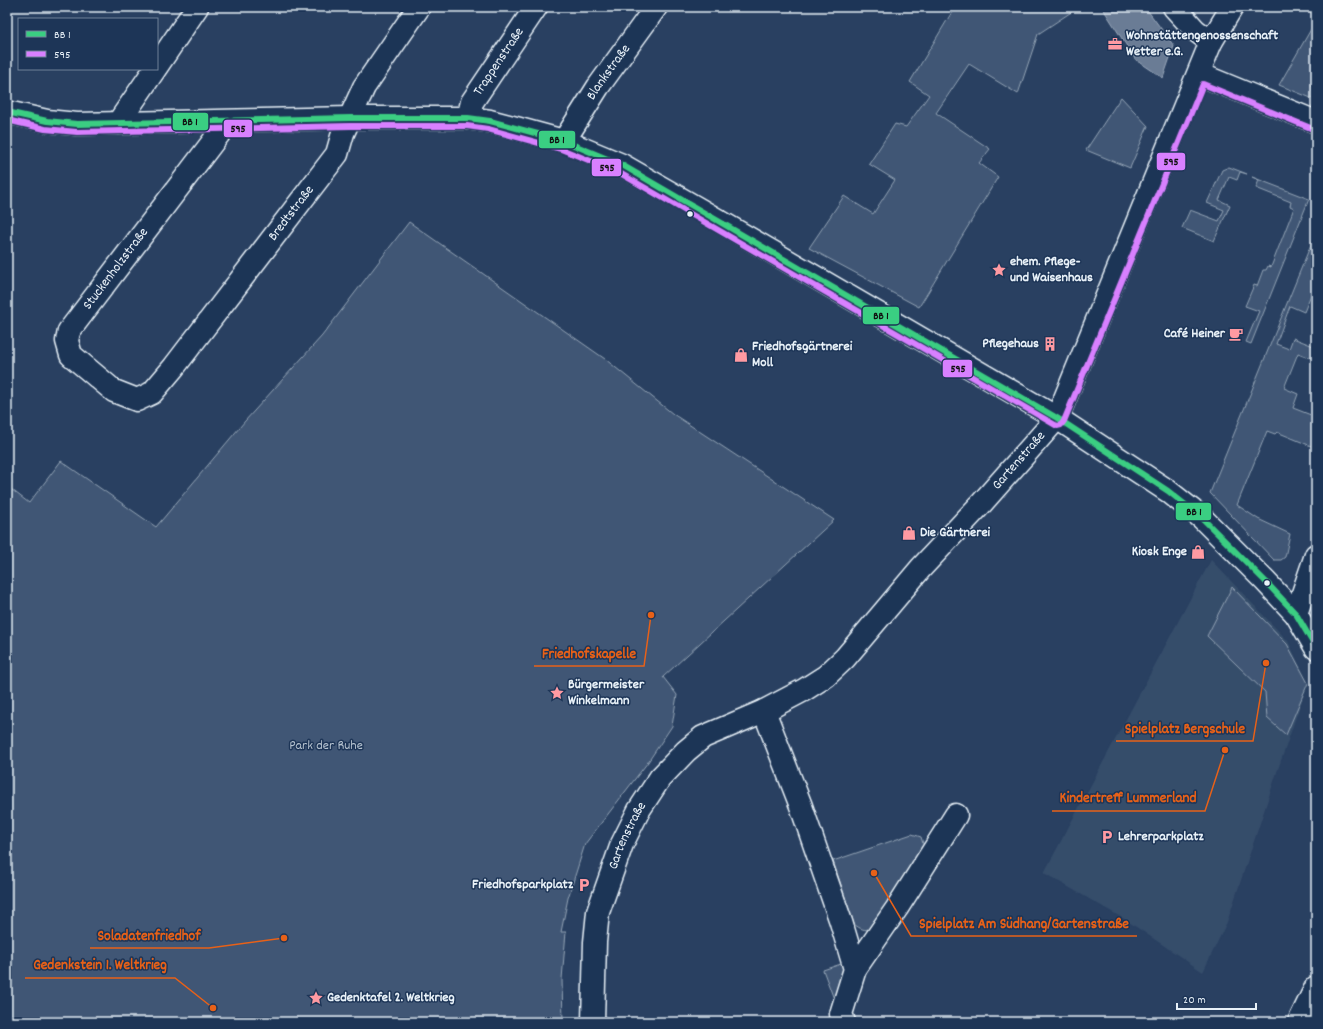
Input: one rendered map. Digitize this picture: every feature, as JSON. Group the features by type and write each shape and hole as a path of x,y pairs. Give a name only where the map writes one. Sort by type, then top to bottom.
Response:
{"street":[{"path":"158,65 198,7"},
{"name":"Bredtstraße","path":"137,400 152,393 174,367 337,154 350,118 364,87 419,7"},
{"name":"Trappenstraße","path":"468,118 472,102 536,7"},
{"name":"Blankstraße","path":"564,141 598,88 656,7"},
{"path":"1174,7 1195,30 1211,42"},
{"name":"Gartenstraße","path":"593,1022 595,942 598,912 622,844 639,810 660,778 686,751 703,737 764,711 804,690 826,676 846,658 922,568 1057,418 1211,42 1232,7"},
{"path":"118,123 154,70"},
{"path":"1199,74 1316,122"},
{"path":"7,112 47,121 78,124 228,122 350,118 468,118 490,121 564,141 622,166 665,189 1057,418 1168,491 1202,518 1296,614 1316,648"},
{"name":"Stuckenholzstraße","path":"137,400 114,391 71,355 67,341 69,331 228,122"},
{"path":"1296,614 1316,555"},
{"path":"764,711 801,806 841,922 855,969"},
{"path":"844,1022 842,1014 855,969 897,908 956,815"},
{"path":"1299,1022 1316,987"}],"shaded area":[{"path":"1102,7 1145,7 1174,46 1163,78 1135,59"},
{"path":"1211,560 1288,641 1308,683 1227,922 1203,972 1126,920 1044,873"}],"green space":[{"path":"955,7 1079,7 1038,34 1018,94 969,64 936,113 990,149 979,163 998,177 919,307 809,248 844,196 873,214 895,180 869,164 895,124 906,127 929,95 910,82"},
{"path":"1314,24 1316,25 1316,77 1311,86 1313,88 1312,91 1316,93 1316,100 1279,85"},
{"path":"1121,97 1148,126 1130,168 1086,150"},
{"path":"1229,167 1247,174 1240,172 1237,180 1229,177 1219,200 1230,205 1214,241 1182,228 1190,210 1219,221 1224,210 1207,203 1222,170"},
{"path":"1252,177 1309,199 1251,344 1246,342 1259,311 1245,306 1254,285 1257,286 1263,270 1266,270 1268,266 1271,267 1294,208 1290,206 1291,202 1256,188 1259,180"},
{"name":"Park der Ruhe","path":"409,222 605,359 673,414 834,520 663,677 677,695 672,726 648,762 585,844 568,898 561,932 566,932 562,979 563,1022 7,1022 7,486 29,503 61,461 156,527 245,421 322,336"},
{"path":"1316,232 1316,282 1304,312 1290,306 1276,344 1289,349 1293,338 1316,347 1316,360 1298,353 1284,388 1298,394 1293,408 1316,417 1316,448 1277,432 1275,434 1267,431 1237,505 1258,519 1290,534 1285,557 1281,560 1274,560 1210,493"},
{"path":"1232,587 1287,644 1308,683 1286,735 1267,718 1265,692 1207,636"},
{"path":"912,834 921,837 924,847 872,929 865,930 858,927 854,924 833,861"},
{"path":"844,963 844,969 834,999 823,970"}],"transit line":[{"name":"595","path":"7,120 45,129 77,132 350,126 467,126 488,129 561,149 618,172 1057,426 1061,425 1064,421 1203,84 1313,129"},
{"path":"7,112 47,121 77,124 350,118 468,118 490,121 564,141 622,165 1057,418 1168,491 1202,518 1265,581 1296,614 1316,648"}],"place":[{"name":"Wohnstättengenossenschaft Wetter e.G.","path":"1115,44"},
{"name":"ehem. Pflege- und Waisenhaus","path":"999,270"},
{"name":"Café Heiner","path":"1236,334"},
{"name":"Pflegehaus","path":"1050,344"},
{"name":"Friedhofsgärtnerei Moll","path":"741,355"},
{"name":"Die Gärtnerei","path":"909,533"},
{"name":"Kiosk Enge","path":"1198,552"},
{"name":"Friedhofskapelle","path":"651,615"},
{"name":"Spielplatz Bergschule","path":"1266,663"},
{"name":"Bürgermeister Winkelmann","path":"557,693"},
{"name":"Kindertreff Lummerland","path":"1225,750"},
{"name":"Lehrerparkplatz","path":"1107,837"},
{"name":"Spielplatz Am Südhang/Gartenstraße","path":"874,873"},
{"name":"Friedhofsparkplatz","path":"584,885"},
{"name":"Soladatenfriedhof","path":"284,938"},
{"name":"Gedenktafel 2. Weltkrieg","path":"316,998"},
{"name":"Gedenkstein 1. Weltkrieg","path":"213,1008"}]}
